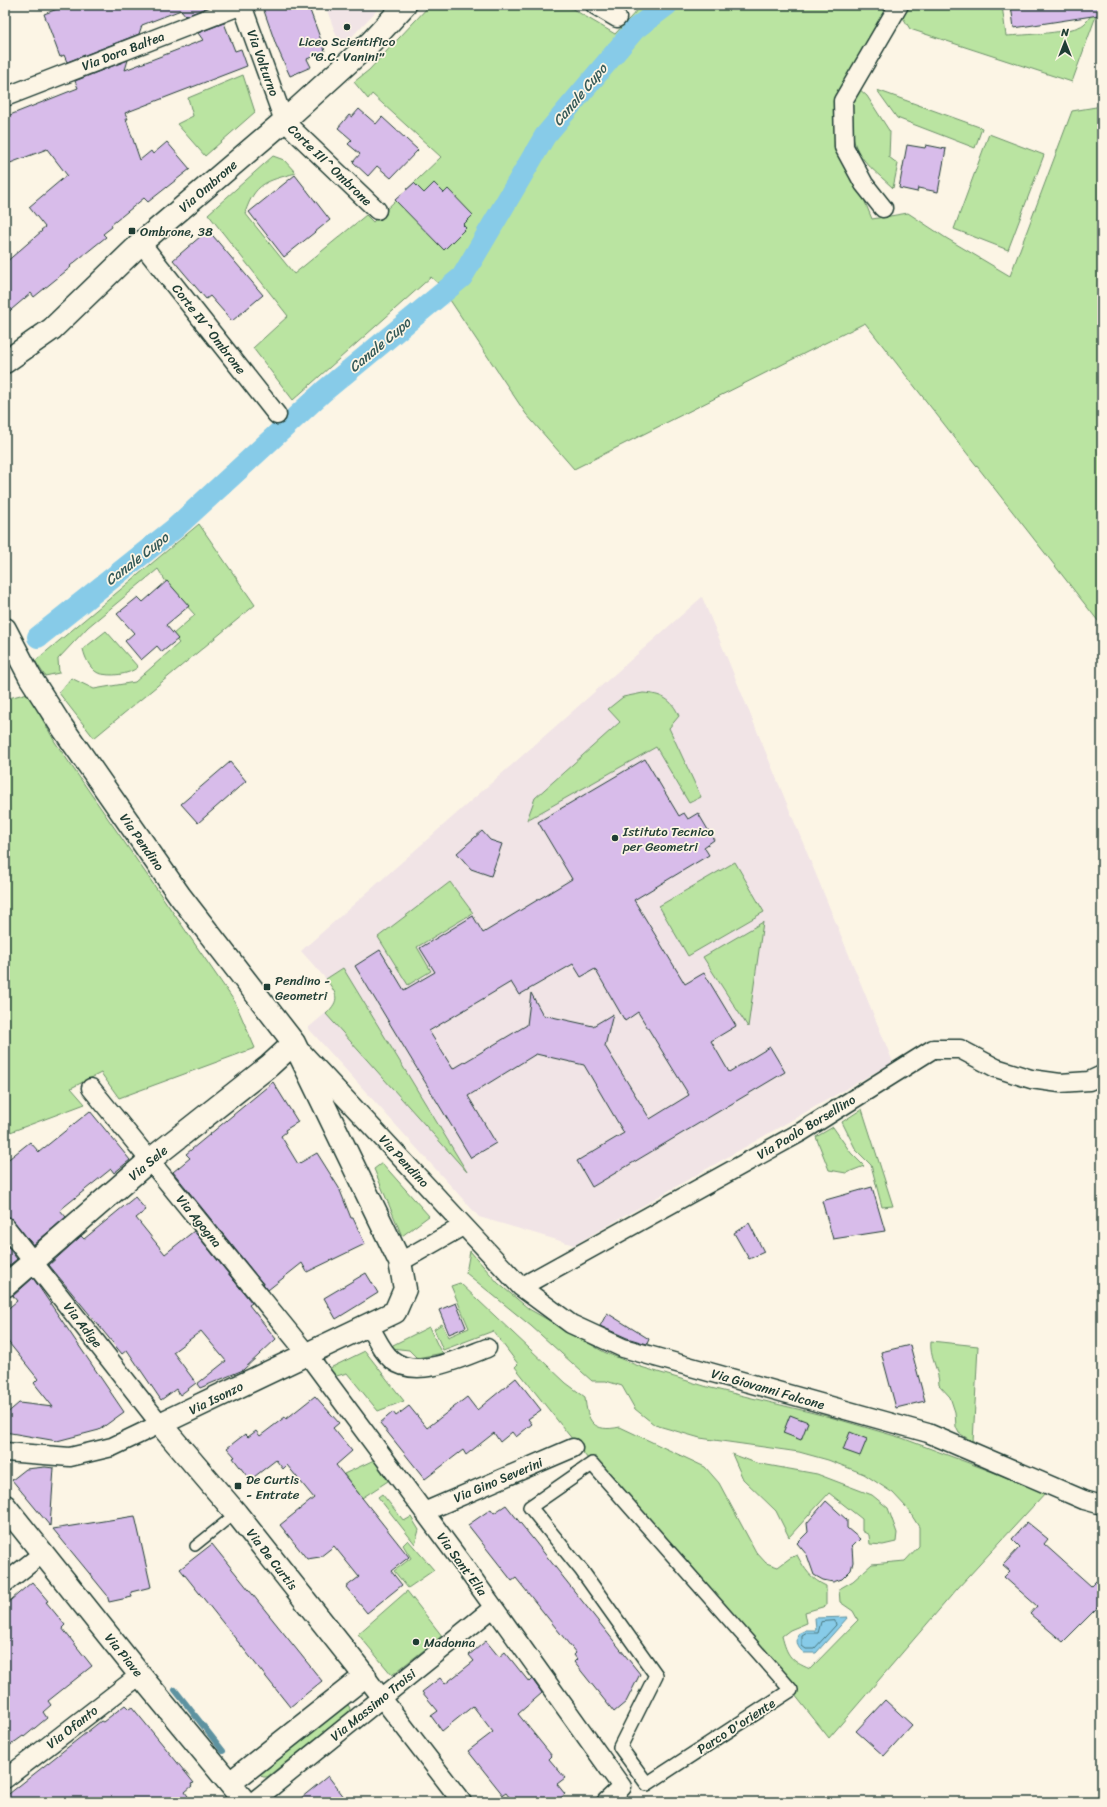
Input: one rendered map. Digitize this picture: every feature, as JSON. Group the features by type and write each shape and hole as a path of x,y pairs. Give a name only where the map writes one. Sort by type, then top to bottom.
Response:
{"street":[{"name":"Via Dora Baltea","path":"5,98 242,5"},
{"name":"Via Volturno","path":"242,5 284,121"},
{"name":"Via Ombrone","path":"5,362 52,329 141,243 284,121 371,42 405,5"},
{"path":"595,5 617,18"},
{"path":"883,208 864,184 844,147 843,101 899,5"},
{"name":"Corte III^ Ombrone","path":"284,121 377,210"},
{"name":"Corte IV^ Ombrone","path":"141,243 277,415"},
{"name":"Via Pendino","path":"5,629 30,677 60,724 176,890 294,1043 464,1226"},
{"name":"Via Pendino","path":"294,1043 400,1262 405,1290"},
{"name":"Via Sele","path":"5,1286 150,1160 269,1066 294,1043"},
{"name":"Via Paolo Borsellino","path":"521,1287 801,1132 933,1049 960,1050 996,1068 1031,1079 1060,1083 1089,1081 1102,1075"},
{"name":"Via Agogna","path":"91,1088 307,1354"},
{"name":"Via Adige","path":"5,1226 160,1424"},
{"path":"400,1262 464,1226"},
{"name":"Via Giovanni Falcone","path":"464,1226 521,1287 571,1324 623,1348 928,1433 1084,1500 1102,1505"},
{"name":"Via Isonzo","path":"5,1452 70,1457 112,1446 395,1312 405,1290"},
{"path":"368,1324 382,1349 393,1361 407,1367 425,1368 456,1360 487,1348"},
{"name":"Via Sant'Elia","path":"307,1354 424,1512 622,1786 606,1802"},
{"name":"Via De Curtis","path":"160,1424 236,1513 365,1676 462,1802"},
{"name":"Via Gino Severini","path":"424,1512 573,1448"},
{"name":"Parco D'oriente","path":"592,1464 791,1690 647,1784 620,1747 656,1675 582,1571 530,1507 592,1464"},
{"name":"Via Piave","path":"5,1506 42,1554 239,1797"},
{"path":"5,1583 42,1554"},
{"name":"Via Massimo Troisi","path":"239,1797 381,1697 493,1608"},
{"name":"Via Ofanto","path":"5,1780 140,1675"},
{"path":"239,1797 365,1676"}],"lane":[{"path":"195,1546 236,1513"}],"shaded area":[{"name":"Liceo Scientifico \"G.C. Vanini\"","path":"325,5 382,5 341,48"},
{"name":"Istituto Tecnico per Geometri","path":"702,597 893,1062 574,1245 479,1217 308,1028 334,1006 337,998 335,991 326,979 301,951"}],"green space":[{"name":"Canale Cupo","path":"430,5 566,5 615,34 642,5 890,5 835,105 835,142 858,185 872,219 908,213 946,238 1010,276 1072,111 1102,106 1102,626 865,323 574,469 526,414 440,285 431,277 293,400 253,348 288,316 208,214 273,156 284,160 296,173 277,178 263,185 253,195 245,213 294,274 366,215 373,222 441,157 372,94 368,99 354,82 369,70"},
{"path":"908,5 1002,5 1006,36 1070,30 1084,24 1091,15 1095,5 1100,5 1072,82 910,29 902,16"},
{"path":"243,75 255,112 205,156 177,124 193,116 188,98"},
{"path":"857,87 867,96 890,132 889,157 898,164 893,188 871,168 860,154 856,146 851,126 851,110"},
{"path":"877,90 982,128 975,148 897,118"},
{"path":"989,134 1044,155 1008,250 954,229"},
{"path":"199,524 255,605 94,738 59,693 71,678 94,689 135,682 179,643 172,635 195,615 168,585 158,569 88,627 58,659 59,673 45,676 35,661"},
{"path":"106,631 138,667 130,672 114,675 98,673 90,666 83,649"},
{"path":"28,693 55,742 235,1002 255,1048 119,1098 101,1073 71,1088 85,1104 5,1134 5,699"},
{"path":"643,693 665,698 676,710 679,716 669,728 701,797 689,803 656,747 527,820 535,798 620,722 608,709 623,697"},
{"path":"735,862 764,912 688,956 659,906"},
{"path":"450,882 473,913 417,947 431,971 408,985 378,937"},
{"path":"763,922 748,1027 703,957"},
{"path":"343,968 467,1172 326,1014 334,1004 336,997 333,989 326,979"},
{"path":"862,1109 893,1206 882,1207 871,1165 856,1150 842,1122"},
{"path":"833,1127 851,1153 864,1166 846,1173 829,1170 816,1137"},
{"path":"382,1163 429,1216 402,1236 374,1169"},
{"path":"470,1251 498,1283 529,1309 604,1352 641,1367 711,1388 830,1417 902,1438 1046,1492 957,1589 829,1738 791,1690 592,1464 515,1367 518,1364 493,1331 443,1350 434,1329 442,1324 448,1337 469,1328 451,1286 460,1283 566,1383 585,1397 588,1413 593,1423 603,1428 620,1427 705,1467 719,1483 756,1552 766,1563 778,1567 790,1558 797,1555 809,1574 826,1586 826,1606 805,1612 807,1623 790,1630 782,1636 791,1657 798,1663 810,1669 858,1620 853,1611 840,1602 839,1589 853,1581 872,1564 905,1561 919,1546 919,1527 907,1508 893,1493 864,1474 828,1460 799,1452 700,1438 655,1425 635,1409 622,1386 606,1381 592,1381 531,1326 466,1273"},
{"path":"429,1327 440,1350 443,1353 417,1358 409,1350 391,1348 393,1345"},
{"path":"931,1341 978,1346 973,1442 959,1433 956,1427 955,1412 950,1397 939,1385 939,1379 931,1352"},
{"path":"365,1351 404,1401 378,1411 347,1373 333,1377 328,1369"},
{"path":"732,1454 756,1463 817,1474 872,1495 888,1508 897,1533 896,1542 883,1545 870,1544 869,1535 862,1531 862,1519 829,1493 789,1537 776,1511 743,1479"},
{"path":"374,1460 388,1481 362,1498 344,1474"},
{"path":"382,1494 404,1521 411,1517 419,1530 415,1544 378,1497"},
{"path":"408,1540 434,1570 408,1588 394,1571 411,1558 403,1545"},
{"path":"407,1591 442,1636 392,1675 358,1634"},
{"path":"343,1705 348,1705 350,1708 349,1712 267,1777 263,1777 260,1774 261,1770"}],"water":[{"path":"848,1617 816,1653 804,1653 798,1647 798,1634 806,1630 816,1630 815,1618"}],"building":[{"path":"68,5 213,5 186,16 181,10 142,25 139,34 67,62 64,55 60,57 44,14"},
{"path":"262,5 308,5 325,51 307,59 311,67 290,76 276,45"},
{"path":"1011,5 1098,5 1099,15 1014,28"},
{"path":"224,23 235,51 241,49 247,66 125,113 140,160 151,151 153,154 167,142 190,169 148,202 144,198 111,225 112,227 103,234 106,237 70,266 71,267 34,297 31,293 5,315 5,263 45,227 29,207 67,175 47,149 5,165 5,117 78,88 75,81 128,60 125,70 203,40 198,33"},
{"path":"359,109 376,124 382,117 418,150 391,178 377,166 368,176 353,162 360,154 348,144 352,140 338,128 349,115 352,117"},
{"path":"907,145 925,148 926,145 946,149 938,192 918,188 917,192 899,188"},
{"path":"295,175 330,220 284,257 249,212"},
{"path":"414,183 424,193 434,183 444,193 448,189 473,215 463,225 466,228 444,250 395,200"},
{"path":"208,230 263,295 232,321 210,296 206,299 173,260"},
{"path":"167,581 189,606 166,625 178,639 162,652 157,646 141,660 125,641 134,633 117,614 138,597 143,602"},
{"path":"645,759 679,816 684,813 688,819 698,813 714,840 704,847 709,855 634,900 685,984 704,973 736,1026 711,1041 729,1072 770,1047 785,1072 592,1187 577,1161 624,1133 584,1065 536,1054 468,1096 496,1143 471,1158 355,966 380,950 404,990 435,972 420,948 473,916 483,933 572,879 538,822","holes":["573,964 581,977 595,969 625,1021 638,1012 689,1095 650,1119 605,1046 613,1014 593,1026 543,1015 531,993 527,1025 453,1069 429,1031 511,982 519,995"]},
{"path":"230,762 246,781 198,823 181,804"},
{"path":"482,831 490,840 502,844 491,876 471,869 457,853"},
{"path":"273,1082 298,1122 285,1130 286,1132 281,1136 298,1164 317,1153 339,1188 351,1218 353,1218 365,1244 307,1272 302,1263 268,1290 173,1172 190,1158 186,1154"},
{"path":"90,1111 130,1160 114,1173 111,1169 60,1210 66,1217 33,1245 13,1220 5,1216 5,1162 30,1142 39,1152"},
{"path":"872,1187 885,1231 833,1239 822,1201"},
{"path":"135,1197 146,1210 136,1218 165,1254 194,1231 252,1303 249,1305 276,1339 243,1370 200,1388 197,1384 226,1361 201,1331 173,1352 196,1383 180,1395 176,1389 161,1400 127,1350 122,1354 49,1265 81,1236 84,1239"},
{"path":"749,1223 764,1252 749,1259 734,1233"},
{"path":"5,1243 17,1259 5,1269"},
{"path":"366,1273 378,1293 336,1319 324,1298"},
{"path":"33,1278 124,1412 99,1430 57,1441 5,1432 5,1415 19,1403 53,1407 34,1383 38,1379 5,1338 5,1311 17,1301 13,1296"},
{"path":"456,1303 466,1327 449,1334 439,1310"},
{"path":"607,1313 649,1339 647,1344 627,1338 600,1326"},
{"path":"910,1345 925,1401 896,1408 881,1352"},
{"path":"516,1378 541,1410 528,1419 532,1424 516,1437 512,1432 500,1442 494,1433 466,1455 463,1450 425,1479 380,1423 393,1412 396,1416 409,1406 427,1428 467,1397 477,1410"},
{"path":"315,1396 339,1423 333,1428 352,1451 336,1465 409,1557 391,1571 402,1585 367,1613 346,1587 359,1577 334,1546 320,1557 307,1559 280,1525 314,1498 287,1465 283,1469 276,1460 250,1480 233,1458 235,1457 227,1448 245,1434 248,1437 256,1431 260,1436 285,1417 286,1419"},
{"path":"790,1415 808,1422 801,1440 783,1433"},
{"path":"850,1432 867,1439 860,1456 843,1450"},
{"path":"45,1467 54,1468 50,1526 12,1480 26,1469"},
{"path":"826,1501 847,1520 847,1528 860,1539 852,1547 853,1562 851,1570 842,1579 833,1582 823,1580 814,1575 807,1555 797,1543 808,1532 807,1523"},
{"path":"506,1505 640,1674 626,1702 614,1712 574,1662 577,1659 574,1655 576,1653 516,1578 512,1581 468,1525 491,1509 494,1513"},
{"path":"135,1516 151,1587 131,1592 132,1597 109,1602 107,1595 53,1529"},
{"path":"1027,1522 1048,1539 1044,1544 1091,1586 1102,1575 1102,1603 1063,1642 1030,1614 1037,1606 1004,1577 1010,1571 1003,1565 1020,1547 1012,1539"},
{"path":"212,1544 322,1681 290,1707 180,1569"},
{"path":"32,1582 65,1625 62,1628 92,1666 48,1701 51,1705 43,1712 47,1718 24,1737 23,1736 5,1749 5,1605"},
{"path":"486,1641 499,1657 505,1652 529,1682 532,1679 542,1693 518,1714 552,1756 549,1759 565,1778 557,1784 565,1794 556,1802 513,1802 506,1793 503,1795 468,1751 493,1732 473,1706 442,1731 431,1716 438,1711 422,1692 440,1678 445,1684 474,1661 469,1655"},
{"path":"885,1700 912,1725 884,1756 856,1731"},
{"path":"125,1705 129,1709 132,1707 194,1783 191,1784 192,1786 185,1792 192,1802 5,1802 5,1797 101,1721 103,1722"},
{"path":"328,1776 348,1802 296,1802"}],"waterway":[{"name":"Canale Cupo","path":"38,637 174,529 324,391 462,277 545,136 635,29 667,5"},
{"path":"175,1690 223,1751"}],"place":[{"name":"Liceo Scientifico \"G.C. Vanini\"","path":"347,27"},
{"name":"Ombrone, 38","path":"132,231"},
{"name":"Istituto Tecnico per Geometri","path":"615,838"},
{"name":"Pendino - Geometri","path":"267,987"},
{"name":"De Curtis - Entrate","path":"238,1486"},
{"name":"Madonna","path":"416,1642"}]}
